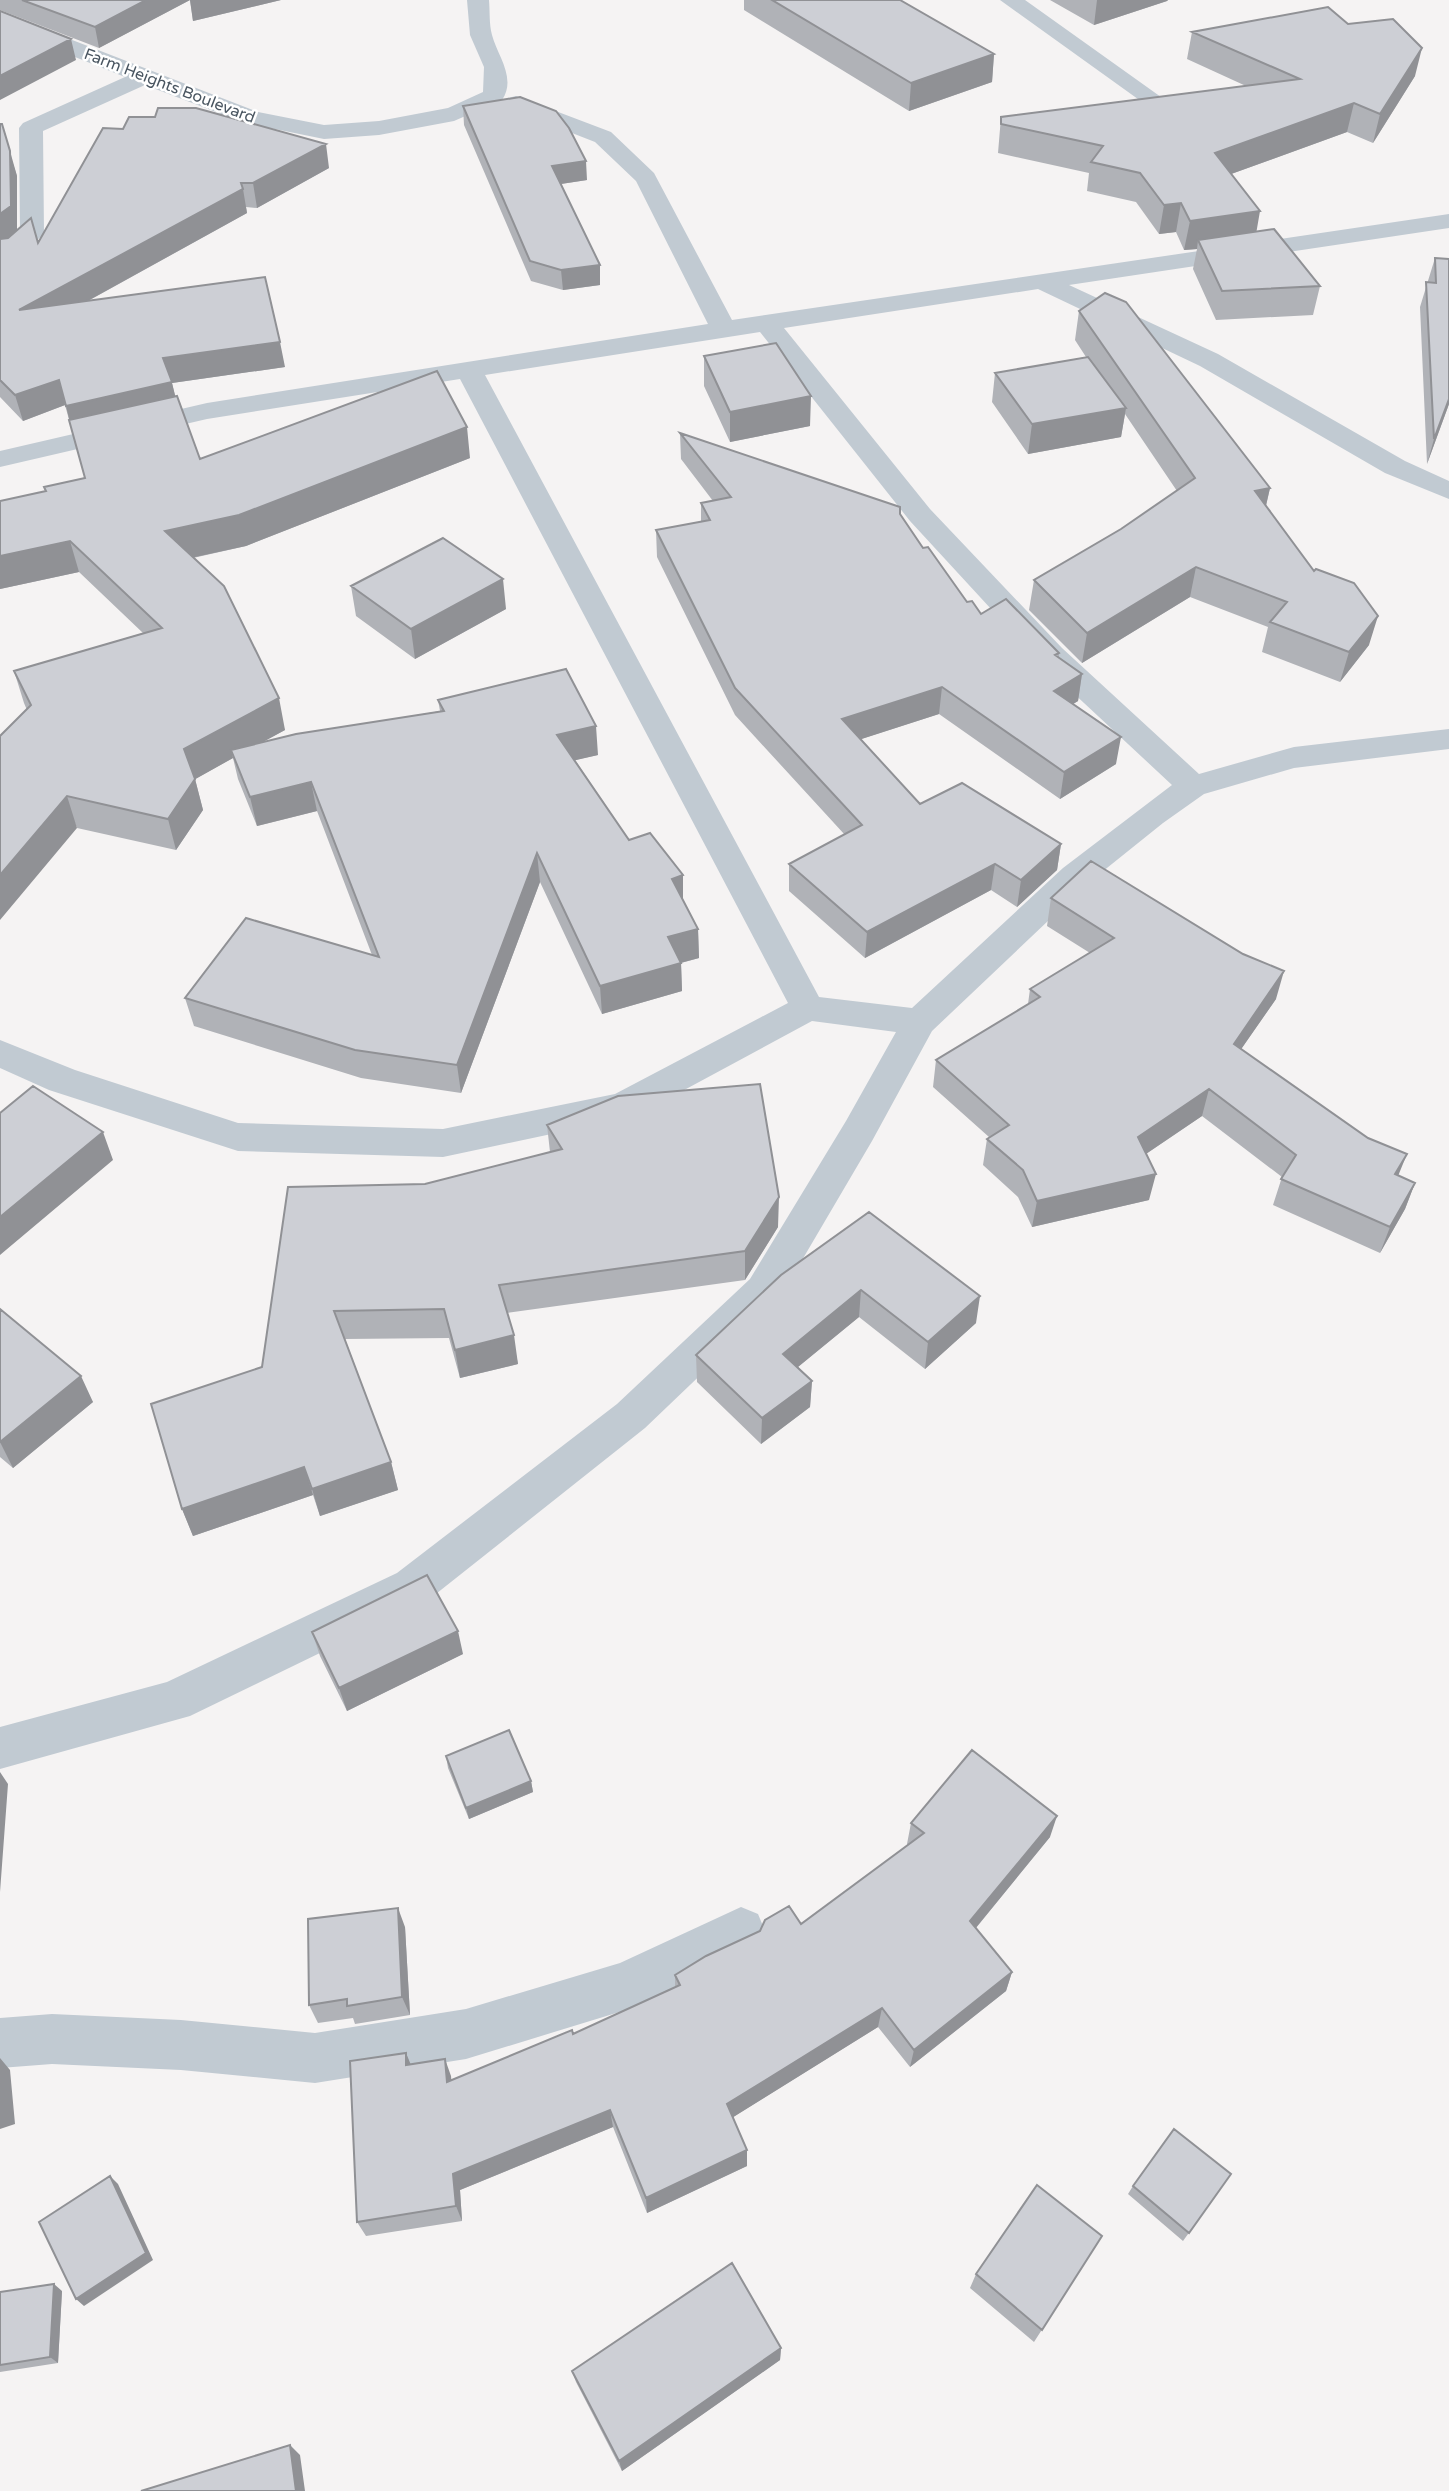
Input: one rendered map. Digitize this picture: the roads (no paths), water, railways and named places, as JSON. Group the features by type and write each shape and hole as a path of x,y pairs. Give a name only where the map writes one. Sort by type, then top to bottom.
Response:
{"street":[{"path":"478,0 481,35 495,67 494,95 603,137 646,178 724,330"},
{"path":"1011,0 1164,107"},
{"name":"Farm Heights Boulevard","path":"0,19 253,118 324,132 379,128 454,114 494,95"},
{"path":"0,256 32,234 31,128 145,77"},
{"path":"0,459 207,411 767,323 1449,221"},
{"path":"1042,282 1209,360 1395,467 1449,491"},
{"path":"767,323 920,515 1051,655 1193,786"},
{"path":"469,370 808,1008"},
{"path":"0,1748 174,1701 412,1587 631,1416 764,1290 859,1131 919,1022 1075,877 1151,815 1193,786 1294,758 1449,740"},
{"path":"0,1053 62,1080 238,1137 443,1143 623,1106 808,1008 919,1022"},
{"path":"0,2043 52,2039 168,2045 315,2058 466,2034 626,1986 741,1931"}]}
